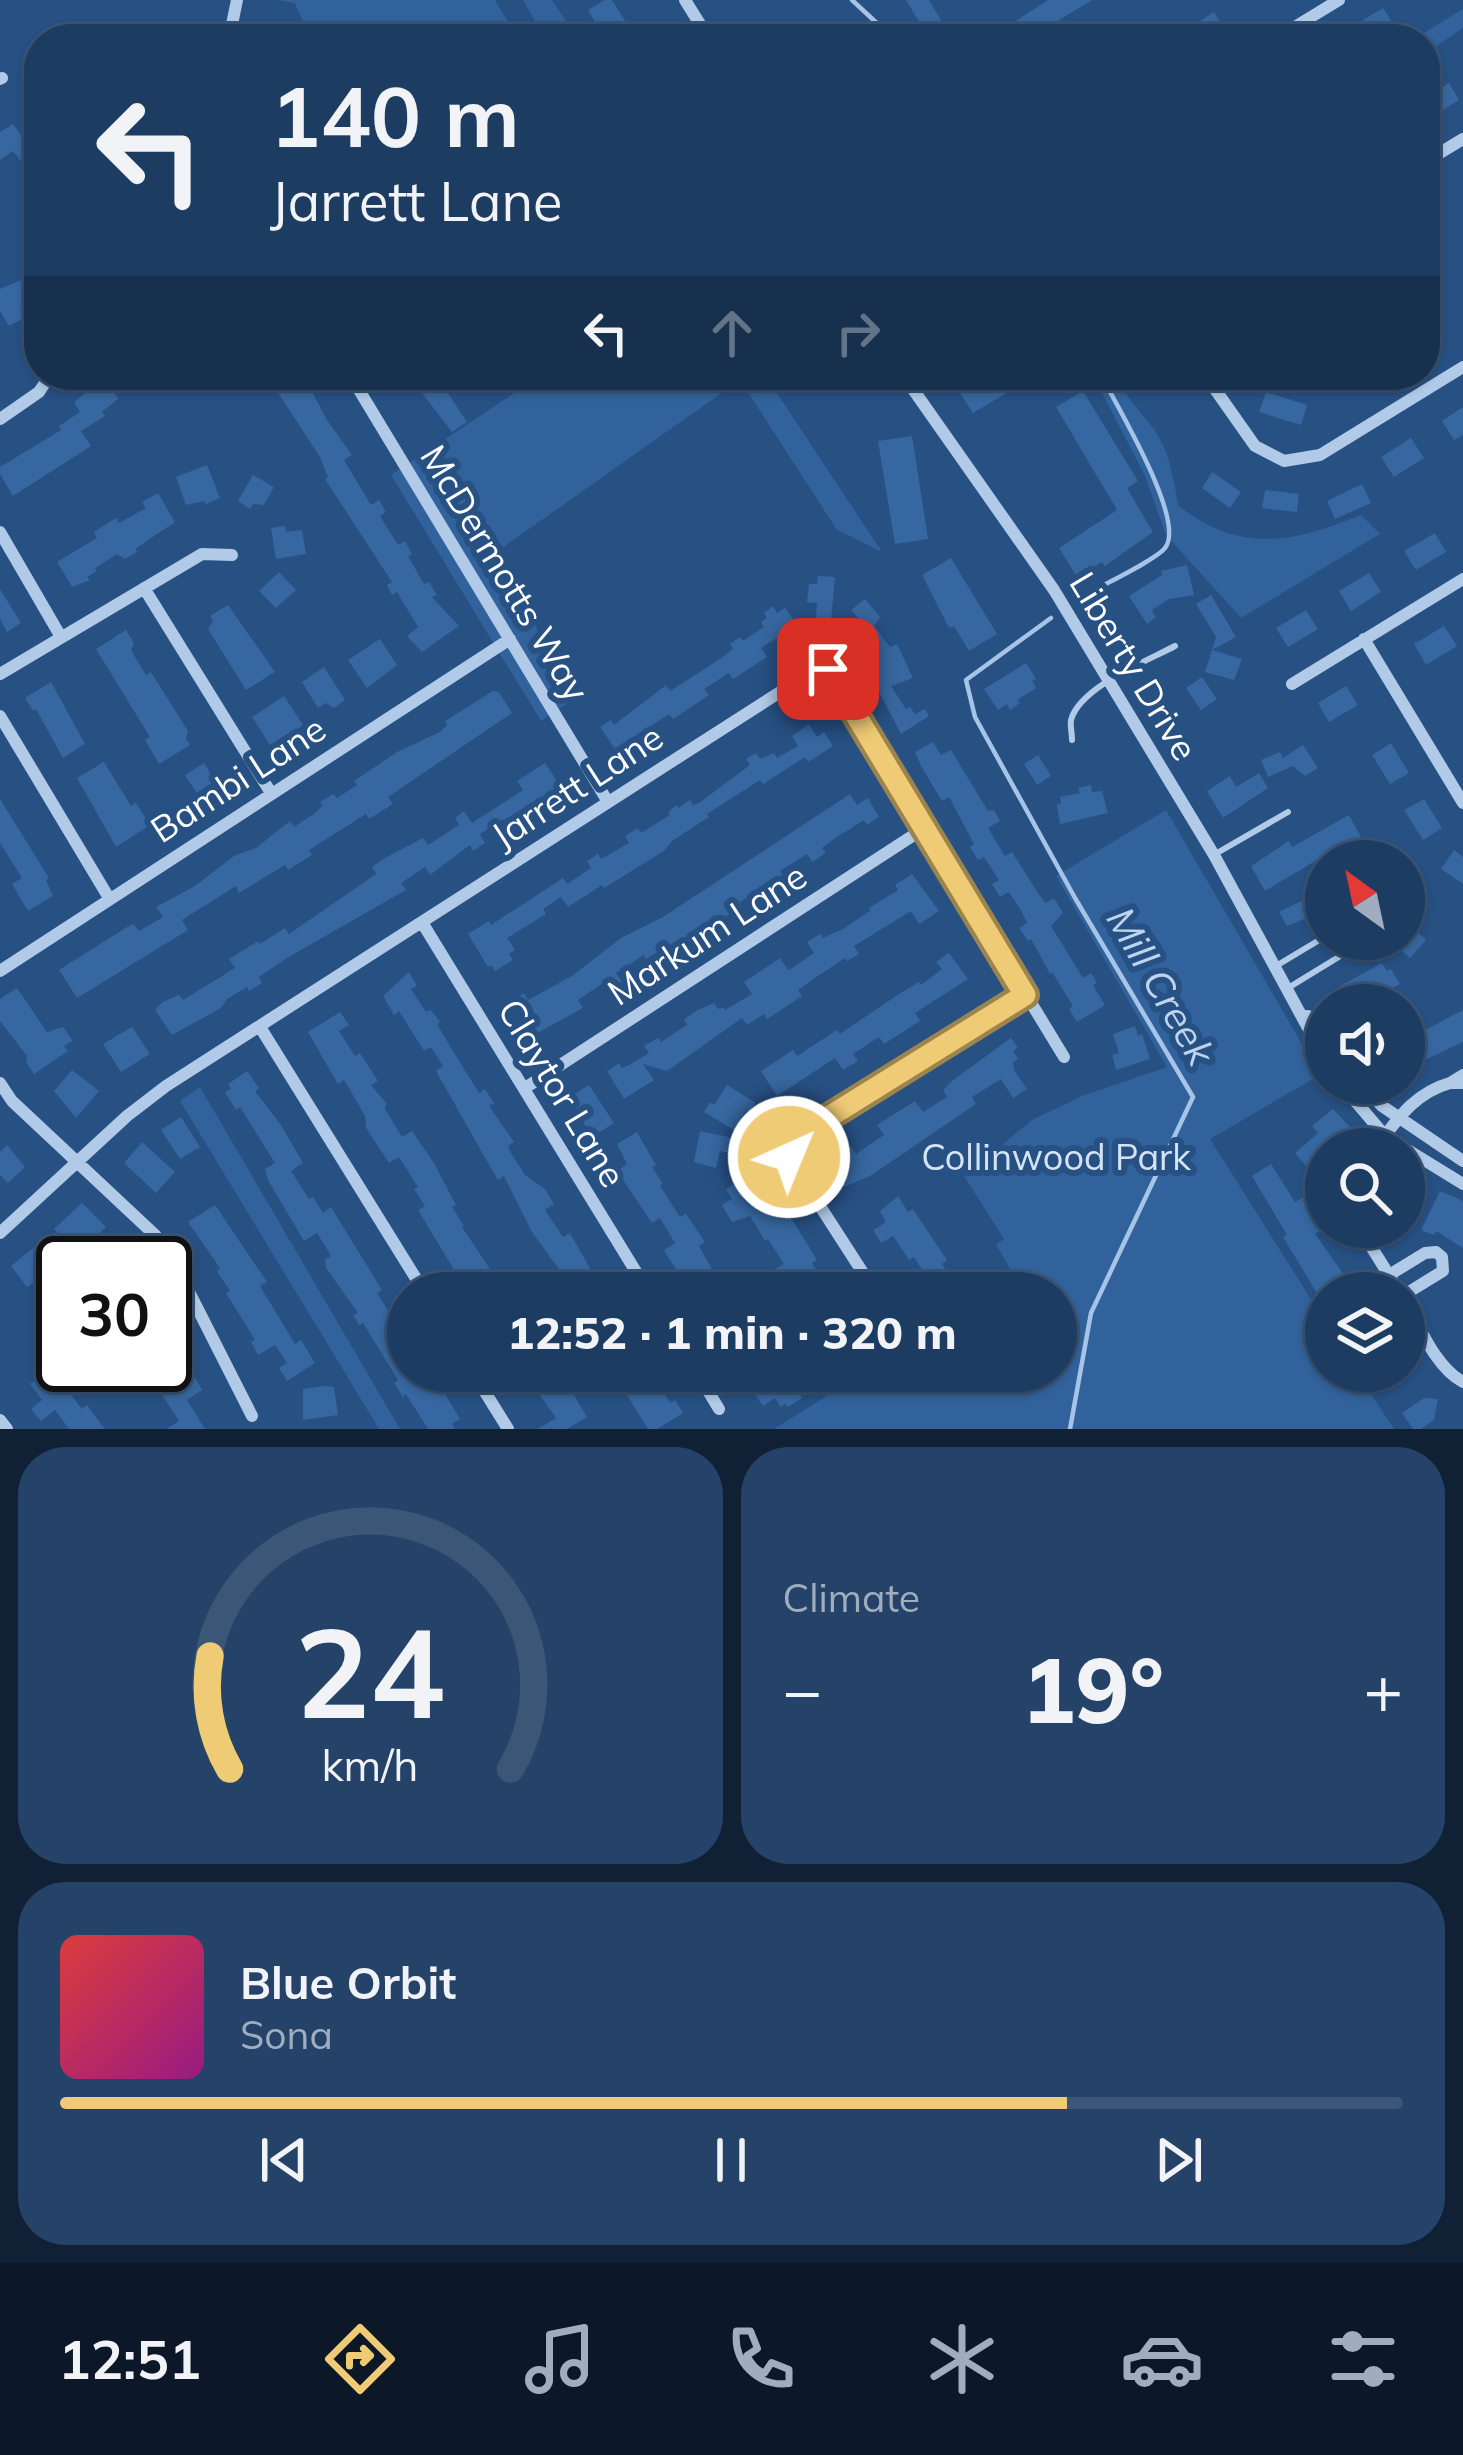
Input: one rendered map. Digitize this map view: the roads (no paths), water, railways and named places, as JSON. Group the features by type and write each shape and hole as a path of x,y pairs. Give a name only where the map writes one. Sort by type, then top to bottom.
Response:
{"street":[{"path":"1300,24 1339,0"},
{"path":"0,419 40,390"},
{"name":"McDermotts Way","path":"359,390 608,802"},
{"name":"Liberty Drive","path":"913,390 1054,590 1214,855 1305,1020"},
{"path":"1216,390 1255,446 1283,461 1320,455 1426,390"},
{"path":"0,532 61,637"},
{"path":"0,674 202,554 232,555"},
{"path":"1292,683 1463,579"},
{"path":"144,588 272,793"},
{"name":"Bambi Lane","path":"0,971 510,639"},
{"path":"1364,639 1463,803"},
{"name":"Jarrett Lane","path":"0,1233 166,1086 819,667 828,669 1064,1057"},
{"path":"0,716 109,898"},
{"name":"Markum Lane","path":"525,1088 922,830"},
{"name":"Claytor Lane","path":"424,924 636,1272"},
{"path":"863,1272 789,1157 788,1147 795,1138 1025,995"},
{"name":"Liberty Drive","path":"1292,995 1305,1011"},
{"path":"260,1027 412,1272"},
{"path":"1391,1128 1431,1089 1459,1080"},
{"path":"0,1083 12,1101 156,1236 252,1416"},
{"path":"1358,1104 1378,1128"},
{"path":"1383,1104 1463,1162"},
{"path":"1425,1161 1463,1184"},
{"path":"1394,1272 1425,1253 1436,1252 1442,1257 1443,1271 1425,1282"},
{"path":"1425,1334 1453,1376 1463,1382"},
{"path":"485,1392 508,1429"},
{"path":"709,1392 719,1409"},
{"path":"0,1420 7,1429"}],"lane":[{"path":"1072,740 1072,720 1084,699 1174,646"},
{"path":"1214,855 1288,812"},
{"path":"1276,966 1305,949"},
{"path":"1292,995 1340,960"}],"waterway":[{"name":"Mill Creek","path":"852,0 878,24"},
{"name":"Mill Creek","path":"1084,596 1160,553 1169,534 1158,489 1109,390"},
{"name":"Mill Creek","path":"1051,618 966,680 975,717 1193,1097 1091,1313 1070,1429"}],"park label":[{"name":"Collinwood Park","path":"1056,1157"}]}
